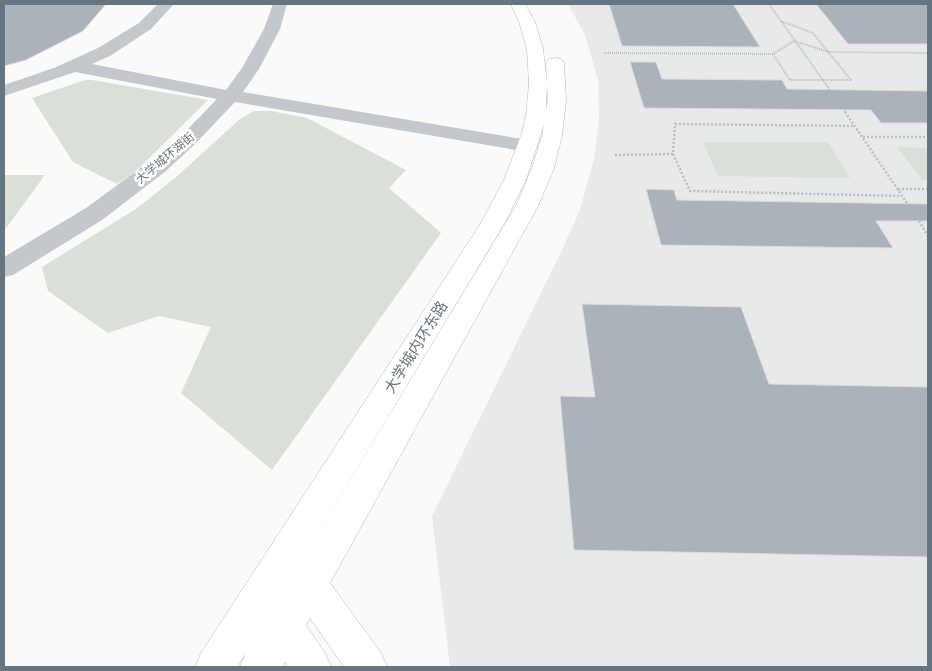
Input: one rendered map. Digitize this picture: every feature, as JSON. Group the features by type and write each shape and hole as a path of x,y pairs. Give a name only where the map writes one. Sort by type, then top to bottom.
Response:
{"main road":[{"name":"大学城内环东路","path":"215,667 490,226 515,180 528,146 537,106 538,69 532,35 518,4"},
{"name":"大学城内环东路","path":"260,667 513,232 527,206 543,168 556,117 557,85 553,49 534,4"},
{"path":"287,553 367,667"},
{"path":"262,593 311,667"}],"street":[{"path":"4,91 74,66 128,38 150,22 166,4"},
{"name":"大学城环湖街","path":"4,268 53,240 127,190 188,140 231,96 250,69 272,29 280,4"},
{"path":"74,66 231,96 528,146"}],"path":[{"path":"769,4 830,90"},
{"path":"773,54 790,80 852,80 813,33 781,21"},
{"path":"794,40 829,52 928,53"},
{"path":"604,53 773,54 794,40"},
{"path":"844,110 907,203"},
{"path":"855,126 675,124 673,154 690,191 902,196"},
{"path":"863,137 928,137"},
{"path":"616,155 673,154"},
{"path":"897,189 928,189"},
{"path":"918,221 928,236"}],"shaded area":[{"path":"568,4 928,4 928,667 450,667 432,516 562,250 580,210 594,159 599,118 598,80 585,35"},
{"path":"85,80 208,100 137,170 117,184 73,162 32,98"},
{"path":"254,111 271,111 307,118 406,170 389,188 441,233 272,470 181,393 211,327 159,316 108,333 48,291 42,267 136,209 175,178 240,119"},
{"path":"703,142 828,142 850,178 718,176"},
{"path":"897,147 928,148 928,180 922,180"},
{"path":"4,175 45,175 4,231"}],"building":[{"path":"4,4 106,4 83,31 26,60 4,66"},
{"path":"609,4 733,4 760,47 622,46"},
{"path":"816,4 928,4 928,44 848,44"},
{"path":"630,62 656,62 662,79 782,80 787,89 928,91 928,123 881,123 871,110 644,108"},
{"path":"646,189 674,190 677,200 928,204 928,221 876,221 893,248 661,245"},
{"path":"582,304 741,307 769,384 928,387 928,557 574,550 560,396 595,397"}]}
